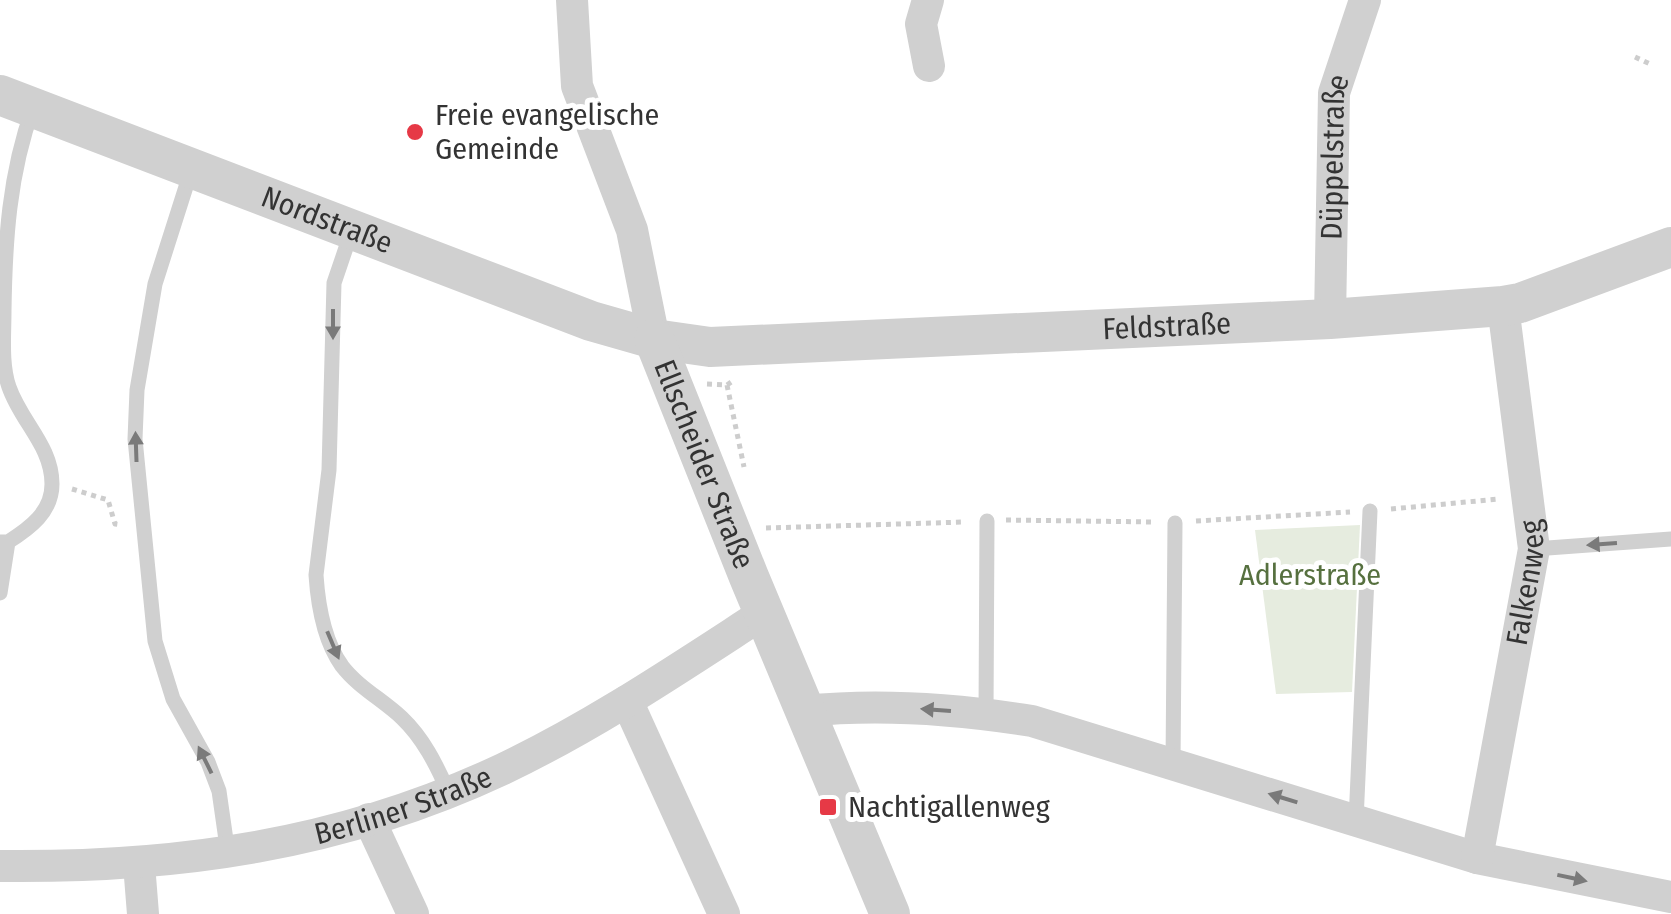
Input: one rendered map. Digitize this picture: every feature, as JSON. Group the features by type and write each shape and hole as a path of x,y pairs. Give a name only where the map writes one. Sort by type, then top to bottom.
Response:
{"street":[{"name":"Ellscheider Straße","path":"572,0 577,86 632,230 654,340 890,914"},
{"path":"928,0 920,24 929,66"},
{"name":"Düppelstraße","path":"1330,320 1334,93 1365,0"},
{"name":"Nordstraße","path":"19,111 192,168 591,321 654,340"},
{"name":"Feldstraße","path":"654,340 726,348 854,339 1330,320 1503,306 1671,247"},
{"name":"Falkenweg","path":"1477,858 1534,550 1503,306"},
{"name":"Berliner Straße","path":"0,866 139,864 228,854 370,820 517,762 627,701 764,613"},
{"path":"627,701 724,914"},
{"path":"806,711 876,706 1032,721 1477,858 1671,898"},
{"path":"370,820 412,914"},
{"path":"139,864 143,914"}],"lane":[{"path":"0,593 4,542 45,511 52,472 6,374 6,251 18,155 19,111"},
{"path":"0,154 18,155"},
{"path":"192,168 154,284 137,390 134,439 154,640 164,676 219,790 228,854"},
{"path":"352,229 334,283 330,470 317,592 342,665 418,736 448,791"},
{"path":"1356,821 1370,510"},
{"path":"986,714 988,521"},
{"path":"1173,764 1174,522"},
{"path":"1534,550 1671,539"}],"path":[{"path":"1636,57 1650,64"},
{"path":"52,472 66,488 108,500 115,524 142,526"},
{"path":"730,528 988,521 1174,522 1527,497"}],"green space":[{"name":"Adlerstraße","path":"1360,525 1352,692 1276,694 1255,530"}],"place":[{"name":"Freie evangelische Gemeinde","path":"415,132"},
{"name":"Nachtigallenweg","path":"828,807"}]}
